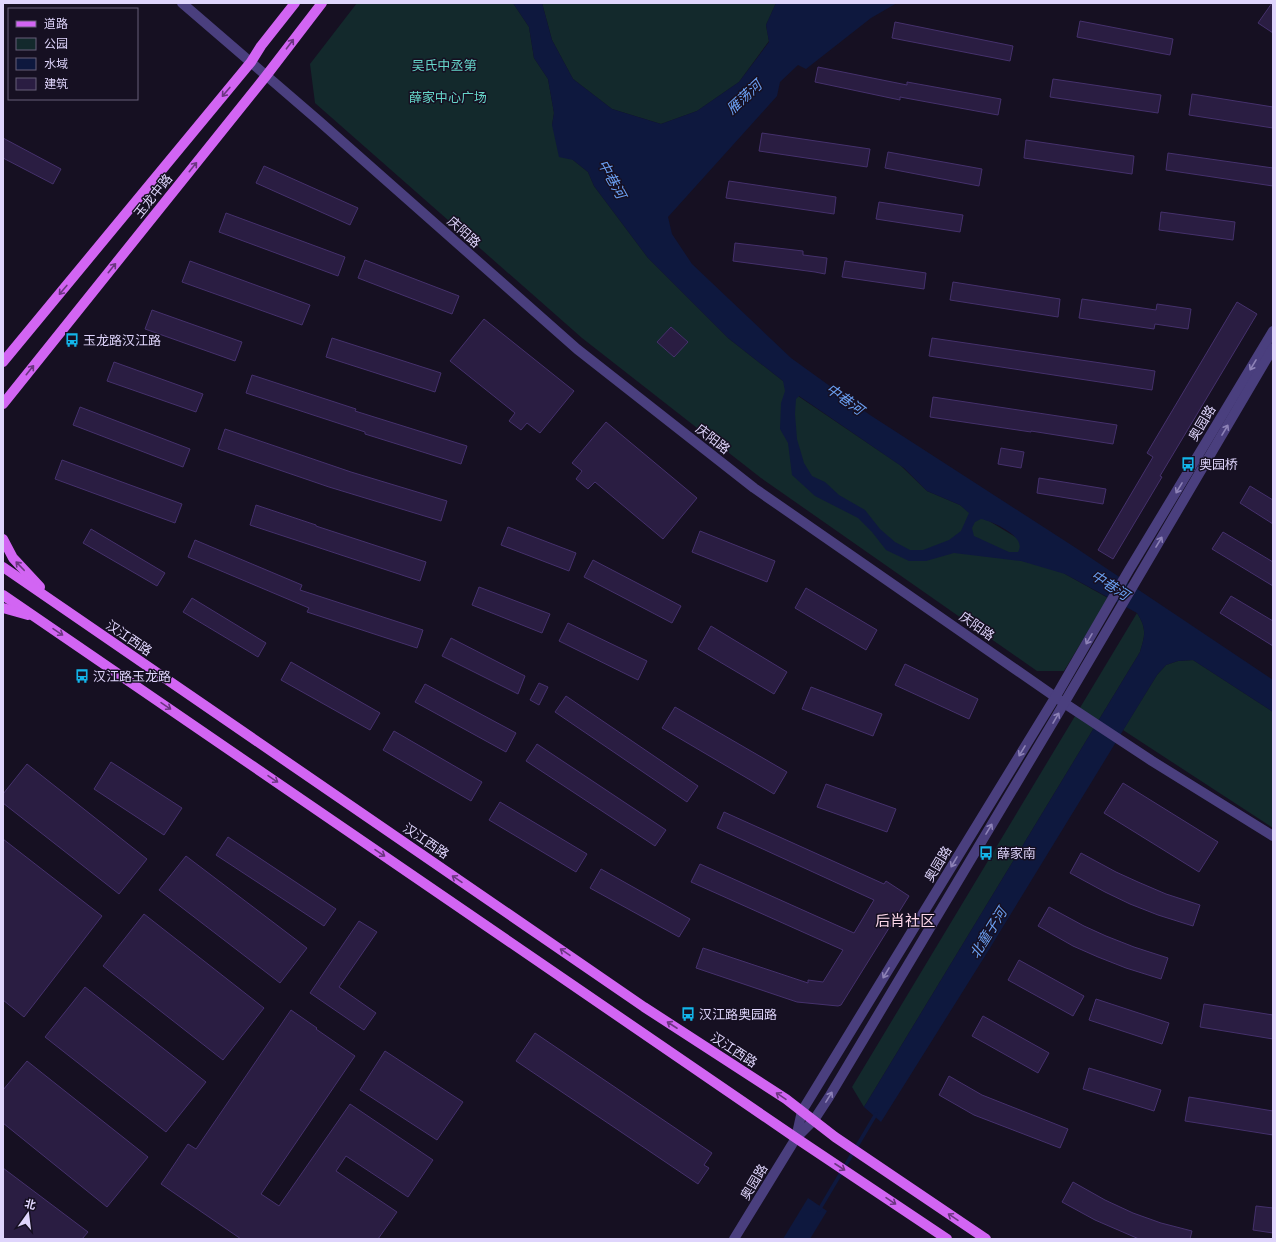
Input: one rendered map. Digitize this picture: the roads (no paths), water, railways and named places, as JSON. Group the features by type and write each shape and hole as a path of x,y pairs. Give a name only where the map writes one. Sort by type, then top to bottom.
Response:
{"main road":[{"name":"玉龙中路","path":"3,362 250,62 295,3"},
{"name":"玉龙中路","path":"4,404 266,76 322,3"},
{"path":"3,539 13,558 57,604"},
{"name":"汉江西路","path":"3,567 644,1007 786,1099 866,1158 986,1239"},
{"path":"3,595 796,1138 947,1239"},
{"path":"3,608 38,618"}],"street":[{"name":"庆阳路","path":"182,3 319,121 577,349 754,488 1064,703 1273,836"},
{"name":"奥园路","path":"796,1138 802,1111 1056,696 1129,570 1273,331"},
{"name":"奥园路","path":"734,1239 796,1138 814,1120 1064,703 1273,348"}],"water":[{"path":"513,3 542,3 552,40 573,79 612,109 661,124 697,111 739,82 769,42 766,25 776,3 897,3 871,18 806,69 798,65 780,82 777,96 668,217 672,234 692,264 791,358 870,415 1079,550 1273,680 1273,712 1193,660 1178,661 1166,665 1157,675 990,948 881,1122 864,1107 1140,652 1144,636 1144,628 1137,613 1065,574 1021,561 954,553 926,561 909,561 886,550 872,532 858,518 815,496 792,475 788,443 780,429 781,403 785,391 783,381 728,338 648,258 594,186 588,172 573,160 559,157 552,125 554,113 548,79 534,58 529,27","holes":["799,396 904,468 927,491 960,505 969,513 961,531 949,540 923,550 910,550 895,542 880,529 865,510 839,495 825,482 812,476 804,463 797,439 795,414 796,399","981,519 1000,526 1014,535 1020,546 1018,552 1009,552 974,536 972,528 975,522"]},
{"path":"808,1198 827,1211 810,1239 783,1239"}],"waterway":[{"name":"北童子河","path":"819,1210 876,1114"}],"place":[{"name":"玉龙路汉江路","path":"72,340"},
{"name":"奥园桥","path":"1188,464"},
{"name":"汉江路玉龙路","path":"82,676"},
{"name":"薛家南","path":"986,853"},
{"name":"汉江路奥园路","path":"688,1014"}],"district":[{"name":"后肖社区","path":"905,920"}],"park label":[{"name":"吴氏中丞第","path":"444,65"},
{"name":"薛家中心广场","path":"448,97"}],"water label":[{"name":"雁荡河","path":"744,97"},
{"name":"中巷河","path":"612,179"},
{"name":"中巷河","path":"845,399"},
{"name":"中巷河","path":"1110,585"}]}
